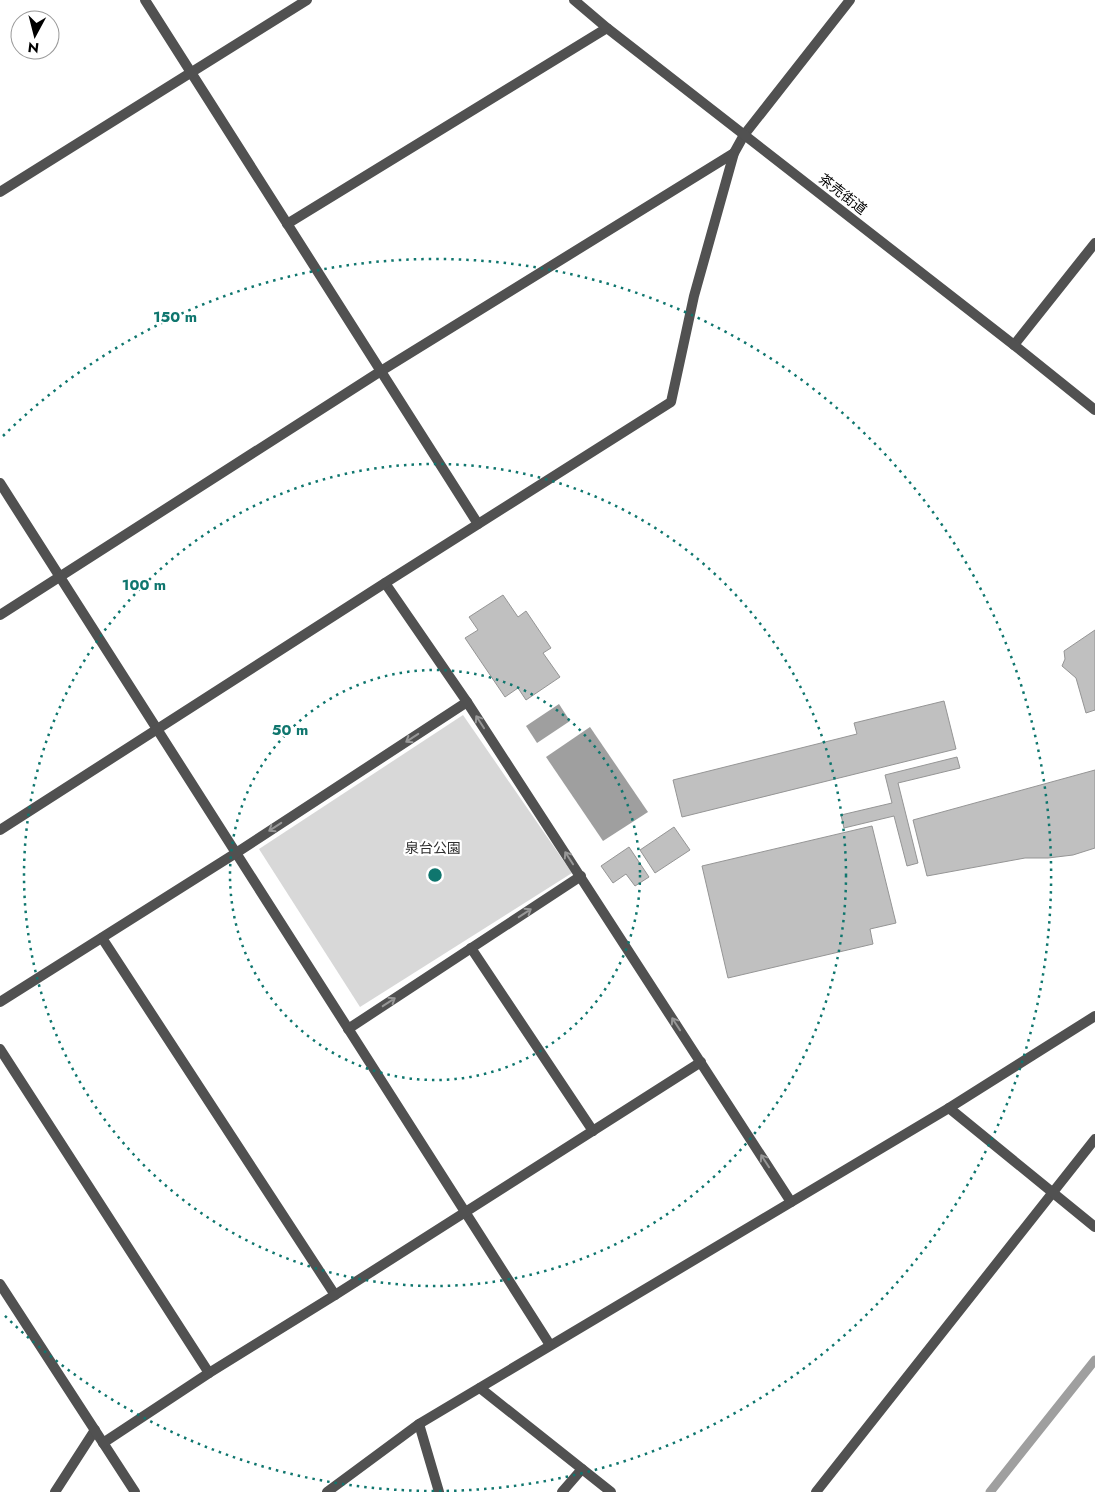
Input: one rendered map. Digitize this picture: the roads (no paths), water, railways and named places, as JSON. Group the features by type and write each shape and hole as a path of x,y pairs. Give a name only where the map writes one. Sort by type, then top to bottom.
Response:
{"street":[{"path":"145,0 478,524"},
{"path":"0,192 307,0"},
{"name":"茶売街道","path":"574,0 607,28 1095,410"},
{"path":"0,830 385,582 671,402 694,296 734,153 744,135 850,0"},
{"path":"287,224 607,28"},
{"path":"0,616 381,371 734,153"},
{"path":"1014,345 1095,243"},
{"path":"0,483 550,1345"},
{"path":"385,582 467,702 581,876 791,1202"},
{"path":"0,1002 467,702"},
{"path":"348,1029 581,876"},
{"path":"102,938 336,1295"},
{"path":"472,948 593,1131"},
{"path":"327,1492 419,1424 949,1108 1095,1016"},
{"path":"0,1049 209,1373"},
{"path":"103,1443 209,1373 336,1295 701,1062"},
{"path":"949,1108 1095,1226"},
{"path":"816,1492 1095,1139"},
{"path":"0,1284 135,1492"},
{"path":"480,1388 611,1492"},
{"path":"419,1424 439,1492"},
{"path":"55,1492 95,1430"},
{"path":"562,1492 582,1468"}],"waterway":[{"path":"990,1492 1095,1360"}],"park label":[{"name":"泉台公園","path":"433,848"}]}
